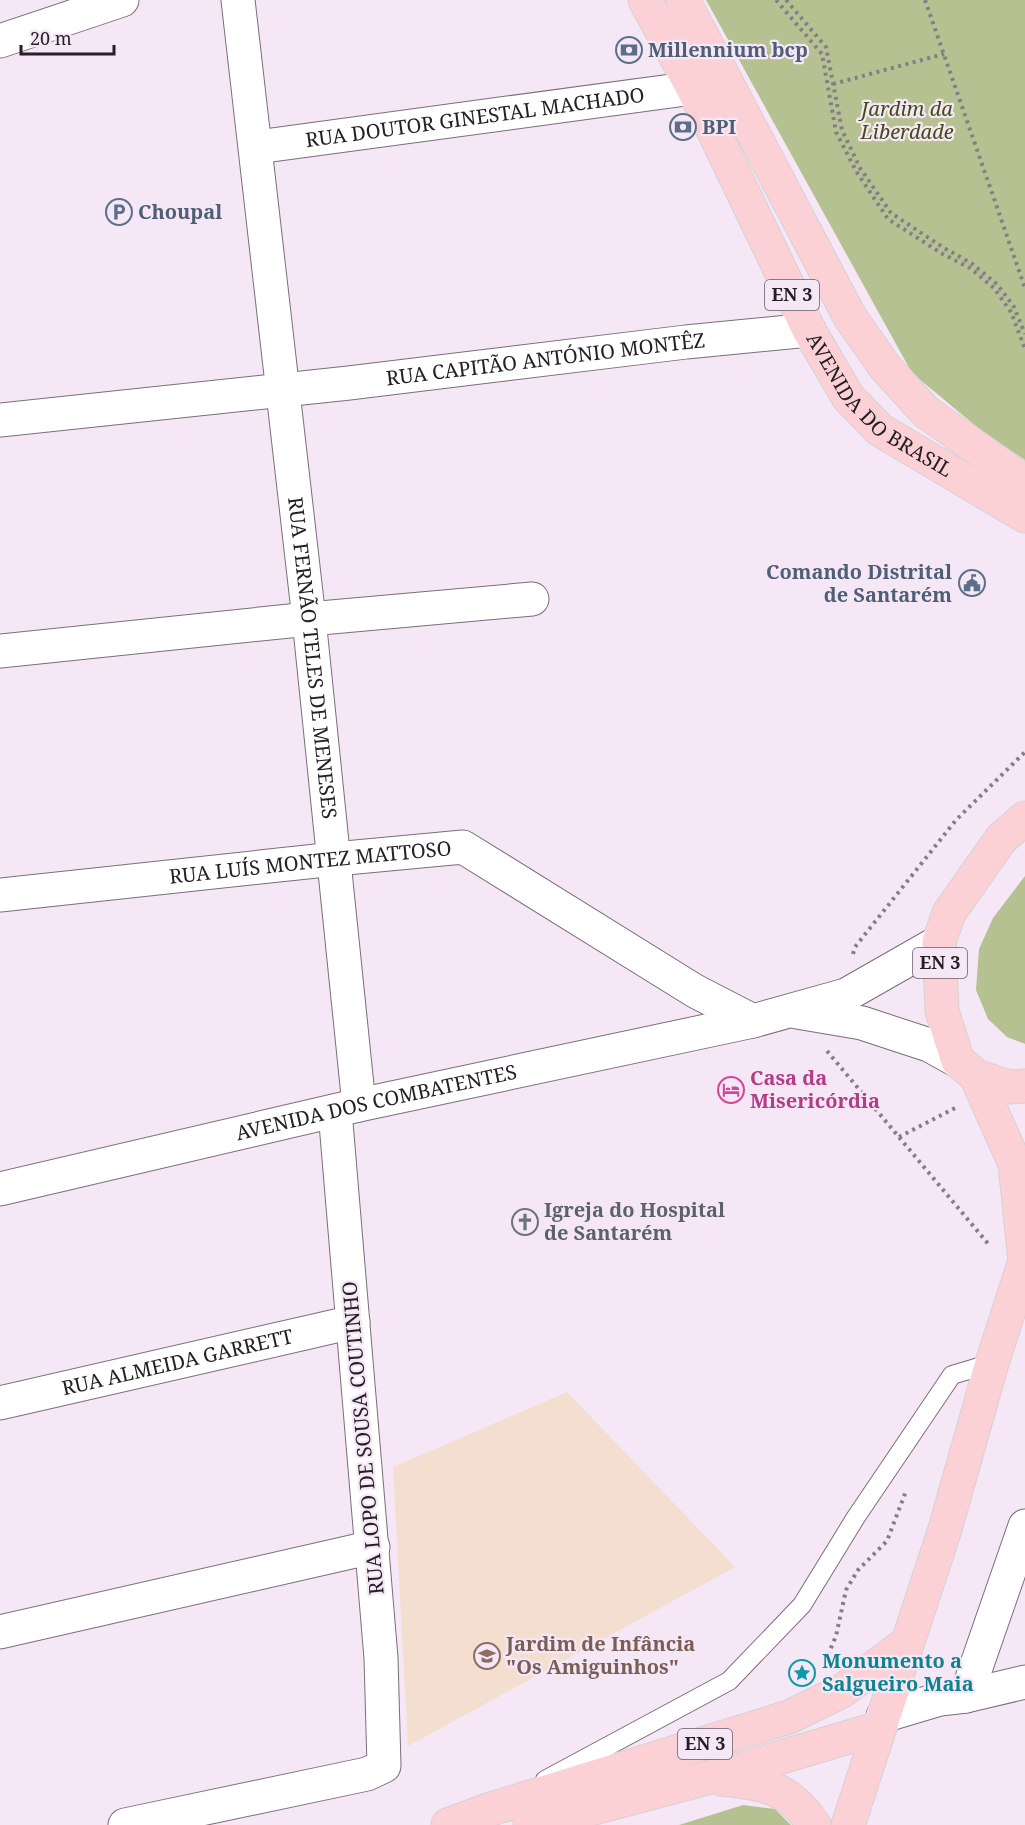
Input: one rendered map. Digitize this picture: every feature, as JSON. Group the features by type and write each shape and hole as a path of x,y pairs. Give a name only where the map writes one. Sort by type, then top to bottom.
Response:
{"main road":[{"name":"AVENIDA DO BRASIL","path":"645,0 693,88 809,330 849,397 880,430 1025,516"},
{"name":"AVENIDA DO BRASIL","path":"683,0 850,317 885,367 926,412 1025,482"},
{"name":"EN 3","path":"530,1825 708,1777 881,1722 945,1529 992,1363 1025,1261 1015,1164 967,1068 942,1011 939,942 949,913 1001,839 1025,818"},
{"path":"967,1068 1009,1087 1025,1086"},
{"name":"EN 3","path":"448,1825 488,1810 789,1717 843,1691 907,1643"},
{"path":"848,1825 881,1722"},
{"path":"708,1777 750,1782 772,1788 790,1797 814,1825"}],"street":[{"path":"0,41 122,0"},
{"name":"RUA FERNÃO TELES DE MENESES","path":"238,0 257,147 335,859 347,1108"},
{"name":"RUA DOUTOR GINESTAL MACHADO","path":"257,147 693,88"},
{"name":"RUA CAPITÃO ANTÓNIO MONTÊZ","path":"0,420 809,330"},
{"path":"0,651 532,599"},
{"name":"RUA LUÍS MONTEZ MATTOSO","path":"0,895 463,847 695,991 753,1021"},
{"name":"AVENIDA DOS COMBATENTES","path":"0,1189 347,1108 753,1021 846,995 939,942"},
{"path":"790,1011 862,1023 929,1045 967,1068"},
{"name":"RUA LOPO DE SOUSA COUTINHO","path":"125,1825 367,1774 384,1766 381,1658 353,1322 347,1108"},
{"name":"RUA ALMEIDA GARRETT","path":"0,1403 353,1322"},
{"path":"966,1696 1011,1606 1025,1526"},
{"path":"0,1632 373,1548"},
{"path":"881,1722 940,1699 966,1696 1025,1682"}],"lane":[{"path":"488,1810 729,1681 802,1605 856,1517 952,1375 992,1363"}],"path":[{"path":"776,0 822,54 837,132 856,171 888,219 941,253 970,268 994,288 1011,312 1025,350"},
{"path":"786,0 826,47 842,130 860,168 891,213 971,263 997,284 1014,307 1025,334"},
{"path":"926,0 1025,288"},
{"path":"833,84 944,54"},
{"path":"846,995 848,974 855,947 956,820 1025,752"},
{"path":"824,1047 990,1246"},
{"path":"899,1137 959,1106"}],"shaded area":[{"name":"Jardim de Infância \"Os Amiguinhos\"","path":"567,1392 735,1567 408,1746 393,1467"}],"green space":[{"name":"Jardim da Liberdade","path":"706,0 1025,0 1025,460 983,432 912,373"},
{"path":"1025,876 1025,1044 1007,1037 988,1019 976,990 979,949 993,918"},
{"path":"743,1805 775,1809 791,1825 679,1825"}],"place":[{"name":"Millennium bcp","path":"629,50"},
{"name":"BPI","path":"683,127"},
{"name":"Choupal","path":"119,212"},
{"name":"Comando Distrital de Santarém","path":"972,583"},
{"name":"Casa da Misericórdia","path":"731,1090"},
{"name":"Igreja do Hospital de Santarém","path":"525,1222"},
{"name":"Jardim de Infância \"Os Amiguinhos\"","path":"487,1656"},
{"name":"Monumento a Salgueiro Maia","path":"802,1673"}]}
